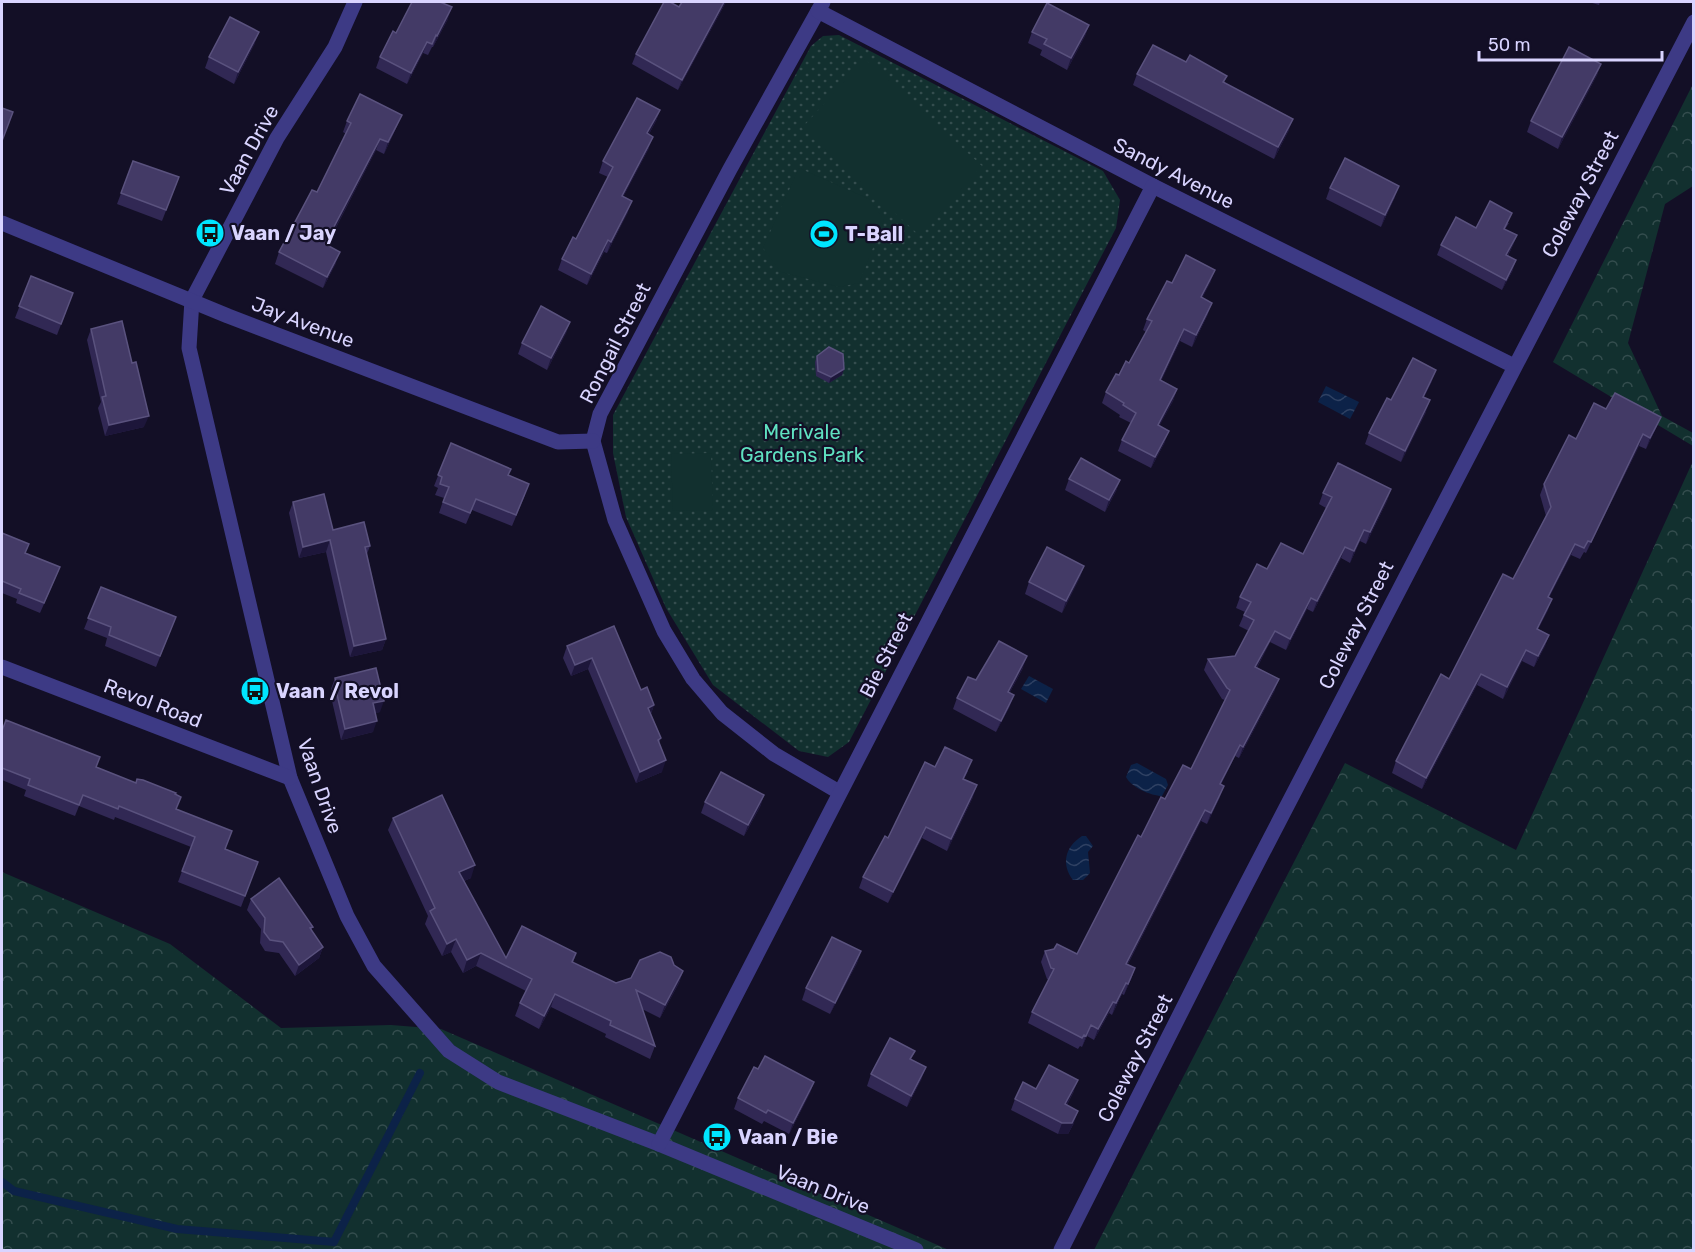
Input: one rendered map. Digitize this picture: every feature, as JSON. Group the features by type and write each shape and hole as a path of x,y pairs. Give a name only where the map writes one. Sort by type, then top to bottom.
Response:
{"street":[{"name":"Vaan Drive","path":"355,2 335,47 277,138 192,300 189,348 290,778 347,916 374,966 449,1051 498,1082 659,1144 916,1251"},
{"name":"Sandy Avenue","path":"820,6 1153,186 1514,366"},
{"name":"Rongail Street","path":"593,441 600,414 724,179 820,6"},
{"name":"Coleway Street","path":"1061,1251 1221,933 1694,22"},
{"name":"Bie Street","path":"659,1144 1153,186"},
{"name":"Jay Avenue","path":"2,223 228,316 558,442 593,441"},
{"path":"593,441 615,520 664,631 693,679 722,713 774,754 839,792"},
{"name":"Revol Road","path":"2,667 290,778"}],"green space":[{"name":"Merivale Gardens Park","path":"839,35 1103,171 1120,200 1116,228 849,742 828,757 799,751 713,685 666,608 626,517 613,453 613,415 811,46 823,36"},
{"path":"865,59 982,166 919,235 802,128"},
{"path":"1693,84 1693,186 1665,204 1628,343 1662,416 1693,433 1693,446 1553,362"},
{"name":"T-Ball","path":"799,168 869,199 884,220 859,283 839,287 781,272 763,248"},
{"path":"711,453 713,510 673,511 671,454"},
{"path":"1693,461 1693,1250 1094,1250 1345,763 1516,850"},
{"path":"2,872 170,944 281,1028 391,1025 441,1029 949,1250 2,1250"}],"water":[{"path":"1326,386 1359,402 1350,419 1318,402"},
{"path":"1029,676 1053,689 1046,703 1021,689"},
{"path":"1137,763 1166,779 1168,785 1162,796 1142,790 1129,781 1126,777 1131,765"},
{"path":"1082,836 1086,836 1093,846 1088,852 1090,873 1083,880 1073,880 1067,868 1067,856 1072,845"}],"building":[{"path":"412,2 440,2 452,7 432,44 427,42 411,73 380,57 393,31 396,33"},
{"path":"664,2 670,2 679,7 682,2 724,2 682,80 636,54"},
{"path":"1047,3 1089,25 1071,58 1044,44 1047,39 1032,32"},
{"path":"230,17 259,32 238,72 209,57"},
{"path":"1153,45 1186,62 1190,55 1227,76 1223,82 1293,119 1278,147 1137,74"},
{"path":"1569,47 1601,64 1562,137 1531,121"},
{"path":"360,94 402,115 388,142 380,139 325,244 340,252 327,277 279,252 312,190 317,192 351,123 347,121"},
{"path":"637,98 660,110 647,133 653,137 622,196 632,201 611,242 608,240 591,274 562,259 573,237 576,239 613,167 603,161"},
{"path":"2,108 13,112 2,141"},
{"path":"1345,158 1399,186 1385,215 1330,188"},
{"path":"133,161 179,177 166,210 121,193"},
{"path":"1490,201 1512,213 1504,229 1517,235 1506,255 1516,260 1506,280 1441,245 1456,217 1476,228"},
{"path":"1186,255 1215,270 1201,297 1212,303 1196,335 1184,329 1160,380 1177,389 1158,425 1169,431 1155,457 1122,440 1136,413 1106,392 1126,361 1129,363 1152,321 1147,319 1167,281 1172,283"},
{"path":"31,276 73,293 61,324 19,306"},
{"path":"541,306 570,322 551,358 522,343"},
{"path":"122,321 132,363 136,362 149,416 109,425 102,397 106,396 91,329"},
{"path":"829,347 843,354 844,369 831,377 818,371 817,356"},
{"path":"1413,358 1436,370 1423,397 1430,400 1405,451 1369,433 1387,398 1391,400"},
{"path":"1615,393 1661,417 1650,438 1643,434 1591,542 1588,541 1584,548 1575,544 1548,597 1552,599 1537,629 1549,635 1538,656 1526,650 1507,687 1481,674 1426,778 1396,761 1441,674 1449,679 1503,574 1513,579 1551,507 1544,484 1569,435 1576,439 1594,403 1606,409"},
{"path":"451,443 511,469 508,475 529,484 516,515 476,499 470,513 443,502 449,487 440,484 442,477 438,475"},
{"path":"1081,458 1120,480 1109,500 1069,479"},
{"path":"1338,463 1391,489 1370,532 1364,530 1354,551 1345,547 1317,601 1311,598 1290,639 1275,631 1255,667 1279,679 1243,747 1240,745 1220,784 1224,786 1211,813 1205,810 1126,964 1135,968 1128,984 1126,983 1116,1003 1113,1002 1098,1029 1091,1025 1086,1036 1082,1038 1032,1012 1054,969 1051,968 1045,951 1054,949 1057,944 1077,954 1138,835 1141,837 1161,797 1165,799 1183,765 1191,769 1230,690 1208,659 1235,656 1254,620 1244,615 1251,602 1240,597 1257,564 1267,569 1281,543 1303,554 1332,497 1323,493"},
{"path":"324,494 333,530 364,522 370,546 365,547 386,639 354,646 330,540 303,547 293,502"},
{"path":"2,533 29,544 25,553 60,567 44,603 19,593 21,589 2,581"},
{"path":"1047,547 1084,566 1066,601 1029,582"},
{"path":"101,587 176,617 160,656 109,635 111,627 88,618"},
{"path":"614,626 641,690 647,687 654,705 648,708 661,738 658,740 666,760 640,772 592,658 575,665 567,646"},
{"path":"999,641 1027,656 1008,692 1014,695 1001,721 957,698 968,677 976,680"},
{"path":"376,668 384,701 373,703 377,721 345,729 335,678"},
{"path":"6,720 100,757 96,767 136,783 137,779 143,780 176,793 181,797 176,809 232,831 225,849 258,862 245,896 182,871 195,837 119,806 118,809 83,795 79,805 28,785 30,779 2,768 2,731"},
{"path":"945,747 972,760 963,779 977,785 951,839 926,827 893,892 863,877 885,836 888,838 925,762 935,767"},
{"path":"721,772 764,795 748,825 705,802"},
{"path":"442,795 475,865 459,872 506,958 522,926 576,953 572,962 616,983 631,978 640,960 660,952 671,957 674,965 683,971 665,1005 636,990 655,1046 610,1025 611,1021 555,994 544,1016 520,1003 532,979 481,953 467,960 456,939 447,944 430,911 435,908 393,818"},
{"path":"279,878 313,927 310,928 323,947 299,965 283,942 270,940 264,932 265,918 251,899"},
{"path":"832,937 861,951 835,1003 806,988"},
{"path":"890,1038 915,1051 910,1059 926,1067 911,1096 871,1074"},
{"path":"765,1056 814,1082 793,1123 768,1110 766,1113 738,1098 754,1067 758,1069"},
{"path":"1049,1065 1078,1080 1065,1104 1078,1111 1072,1123 1062,1123 1015,1099 1023,1082 1036,1089"}],"waterway":[{"path":"2,1182 14,1191 177,1229 334,1242 420,1073"}],"place":[{"name":"Vaan / Jay","path":"210,233"},
{"name":"T-Ball","path":"824,234"},
{"name":"Vaan / Revol","path":"255,691"},
{"name":"Vaan / Bie","path":"717,1137"}]}
